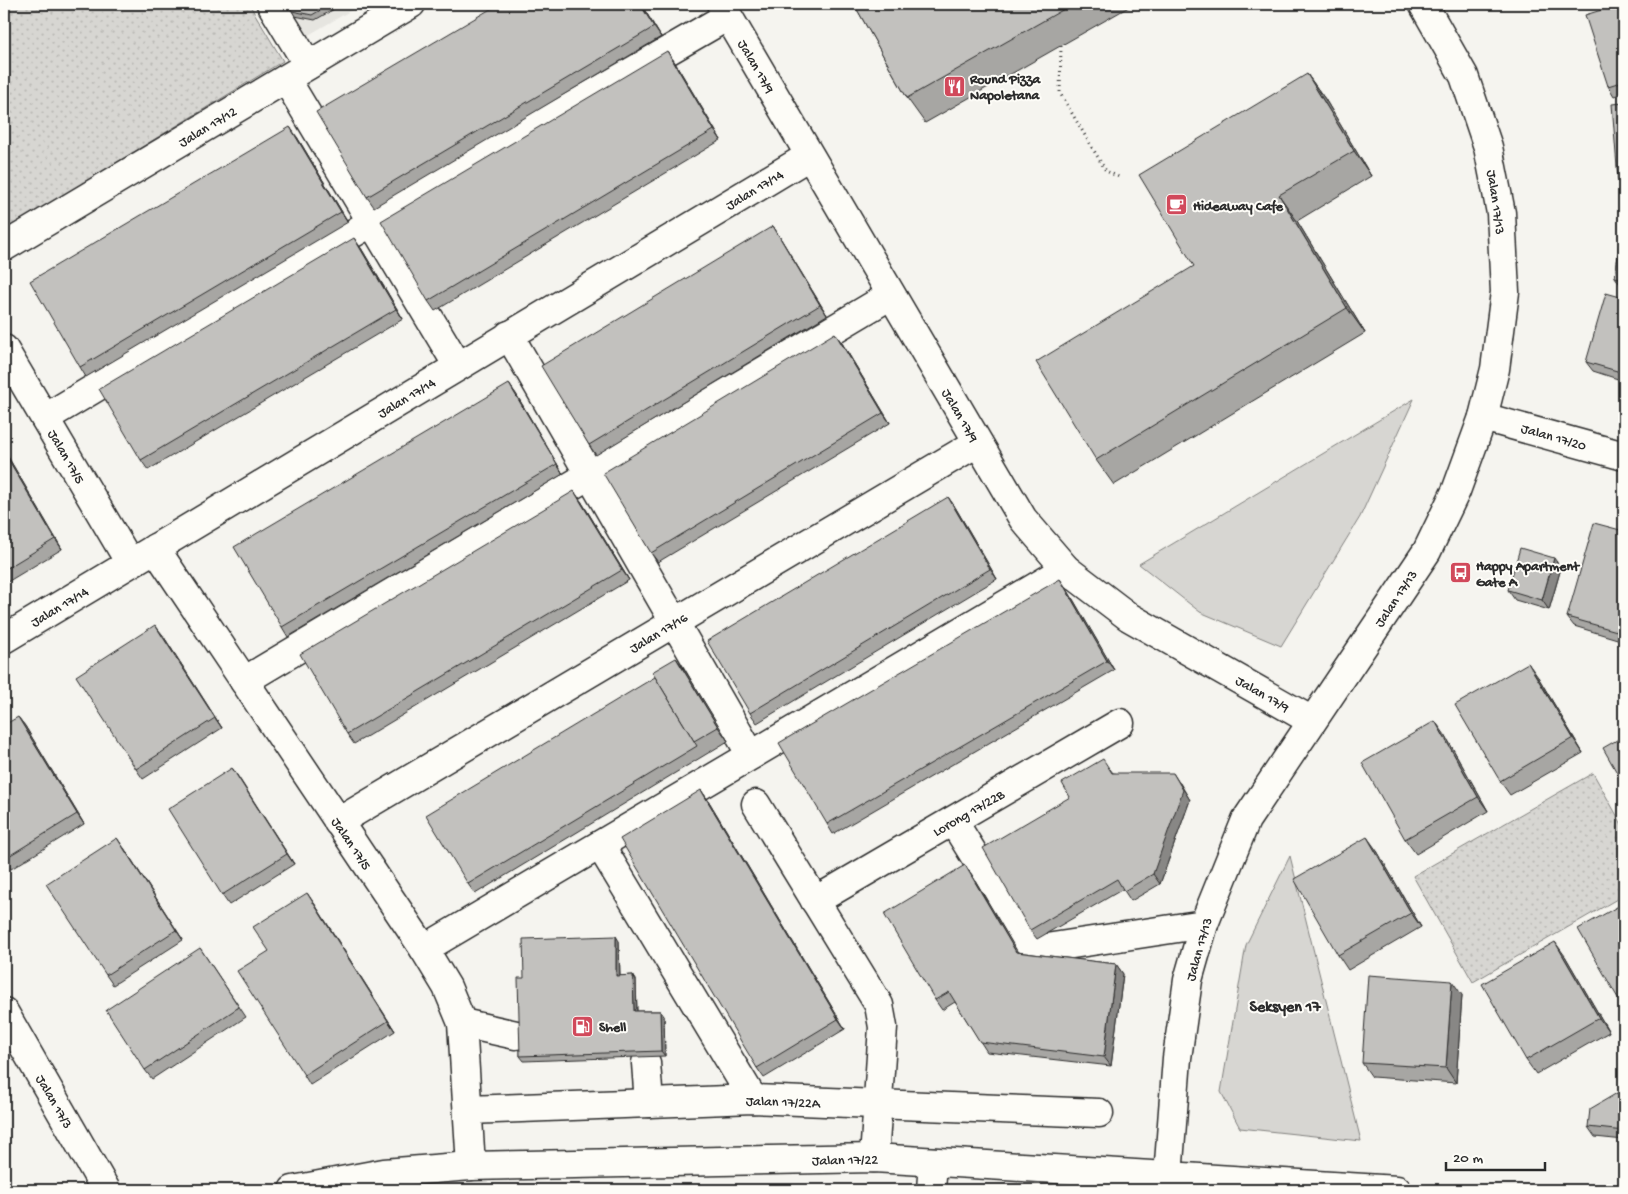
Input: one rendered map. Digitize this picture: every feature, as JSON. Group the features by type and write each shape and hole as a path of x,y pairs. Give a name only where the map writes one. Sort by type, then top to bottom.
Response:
{"street":[{"path":"271,4 297,72 372,222 458,366"},
{"name":"Jalan 17/12","path":"4,247 411,4"},
{"name":"Jalan 17/13","path":"1168,1176 1178,1048 1188,980 1204,924 1246,820 1427,550 1456,492 1483,417 1495,369 1504,292 1502,213 1488,147 1464,76 1423,4"},
{"path":"44,418 724,10"},
{"name":"Jalan 17/9","path":"724,10 1023,519 1066,569 1130,617 1312,721"},
{"name":"Jalan 17/14","path":"4,639 809,156"},
{"path":"244,681 891,295"},
{"path":"509,335 751,755"},
{"name":"Jalan 17/5","path":"4,349 130,563"},
{"name":"Jalan 17/20","path":"1483,417 1624,456"},
{"name":"Jalan 17/16","path":"338,822 977,443"},
{"name":"Jalan 17/5","path":"154,548 447,986 462,1023 471,1166"},
{"path":"424,949 1066,569"},
{"name":"Lorong 17/22B","path":"815,901 1120,723"},
{"path":"756,804 879,1005 883,1026 874,1158"},
{"path":"953,821 1032,950 1204,924"},
{"path":"600,845 754,1099"},
{"name":"Jalan 17/3","path":"4,1012 106,1190"},
{"path":"462,1023 516,1034"},
{"path":"646,1064 649,1103"},
{"name":"Jalan 17/22A","path":"468,1110 754,1099 1099,1113"},
{"name":"Jalan 17/22","path":"293,1190 384,1173 471,1166 874,1158 1168,1176 1287,1187 1397,1190"},
{"path":"932,1190 933,1162"}],"path":[{"path":"1061,46 1060,93 1106,171 1121,178"}],"shaded area":[{"path":"4,4 249,4 283,61 4,231"},
{"path":"285,4 362,4 305,37"},
{"path":"1414,399 1360,517 1281,646 1200,612 1139,564"},
{"path":"1593,773 1624,828 1624,895 1473,982 1413,876"},
{"path":"1290,856 1361,1141 1240,1128 1221,1092 1246,945"}],"building":[{"path":"288,4 331,4 312,15 292,11"},
{"path":"499,4 640,4 654,27 367,197 316,112"},
{"path":"854,4 1073,4 907,98"},
{"path":"1624,4 1624,81 1608,86 1585,15"},
{"path":"667,51 714,130 428,301 381,221"},
{"path":"1307,74 1354,151 1279,195 1347,308 1096,460 1036,362 1194,266 1139,175"},
{"path":"1624,103 1624,179 1618,180 1612,104"},
{"path":"290,127 341,212 80,367 30,281"},
{"path":"1624,213 1624,279 1615,277"},
{"path":"773,226 820,305 589,445 541,366"},
{"path":"354,238 396,309 141,460 99,389"},
{"path":"1606,293 1624,298 1624,373 1586,362"},
{"path":"835,333 883,413 651,553 603,473"},
{"path":"509,384 557,464 282,627 234,547"},
{"path":"4,452 55,539 4,570"},
{"path":"574,491 622,570 347,734 300,654"},
{"path":"948,497 990,569 750,713 707,641"},
{"path":"1594,523 1624,531 1624,633 1567,617"},
{"path":"1520,548 1554,558 1542,600 1508,590"},
{"path":"1060,579 1107,661 827,824 779,743"},
{"path":"155,625 215,718 136,769 76,676"},
{"path":"676,658 718,727 694,741 652,672"},
{"path":"1528,663 1573,738 1500,781 1455,705"},
{"path":"655,677 697,746 468,884 426,815"},
{"path":"18,717 77,814 4,859 4,725"},
{"path":"1435,721 1478,797 1405,839 1362,763"},
{"path":"1624,736 1624,785 1603,748"},
{"path":"1103,759 1112,773 1173,773 1183,790 1153,874 1124,891 1117,879 1030,930 983,848 1070,797 1062,783"},
{"path":"232,768 287,854 222,895 168,809"},
{"path":"701,790 838,1019 757,1068 620,839"},
{"path":"1367,837 1411,913 1338,955 1294,879"},
{"path":"117,838 176,930 106,975 46,884"},
{"path":"965,865 1016,952 1116,964 1104,1057 980,1042 949,992 935,1000 884,914"},
{"path":"307,893 388,1021 304,1075 237,971 269,951 253,927"},
{"path":"1624,903 1624,1004 1622,1005 1578,929"},
{"path":"616,936 616,976 633,975 634,1011 660,1011 661,1051 520,1056 518,978 524,978 523,939"},
{"path":"1555,942 1599,1018 1526,1060 1482,984"},
{"path":"200,948 239,1007 145,1070 106,1010"},
{"path":"1368,975 1452,981 1446,1068 1362,1063"},
{"path":"1624,1089 1624,1131 1588,1127 1590,1109"}],"place":[{"name":"Round Pizza Napoletana","path":"954,86"},
{"name":"Hideaway Cafe","path":"1177,205"},
{"name":"Happy Apartment Gate A","path":"1460,573"},
{"name":"Shell","path":"583,1026"}],"district":[{"name":"Seksyen 17","path":"1285,1005"}]}
